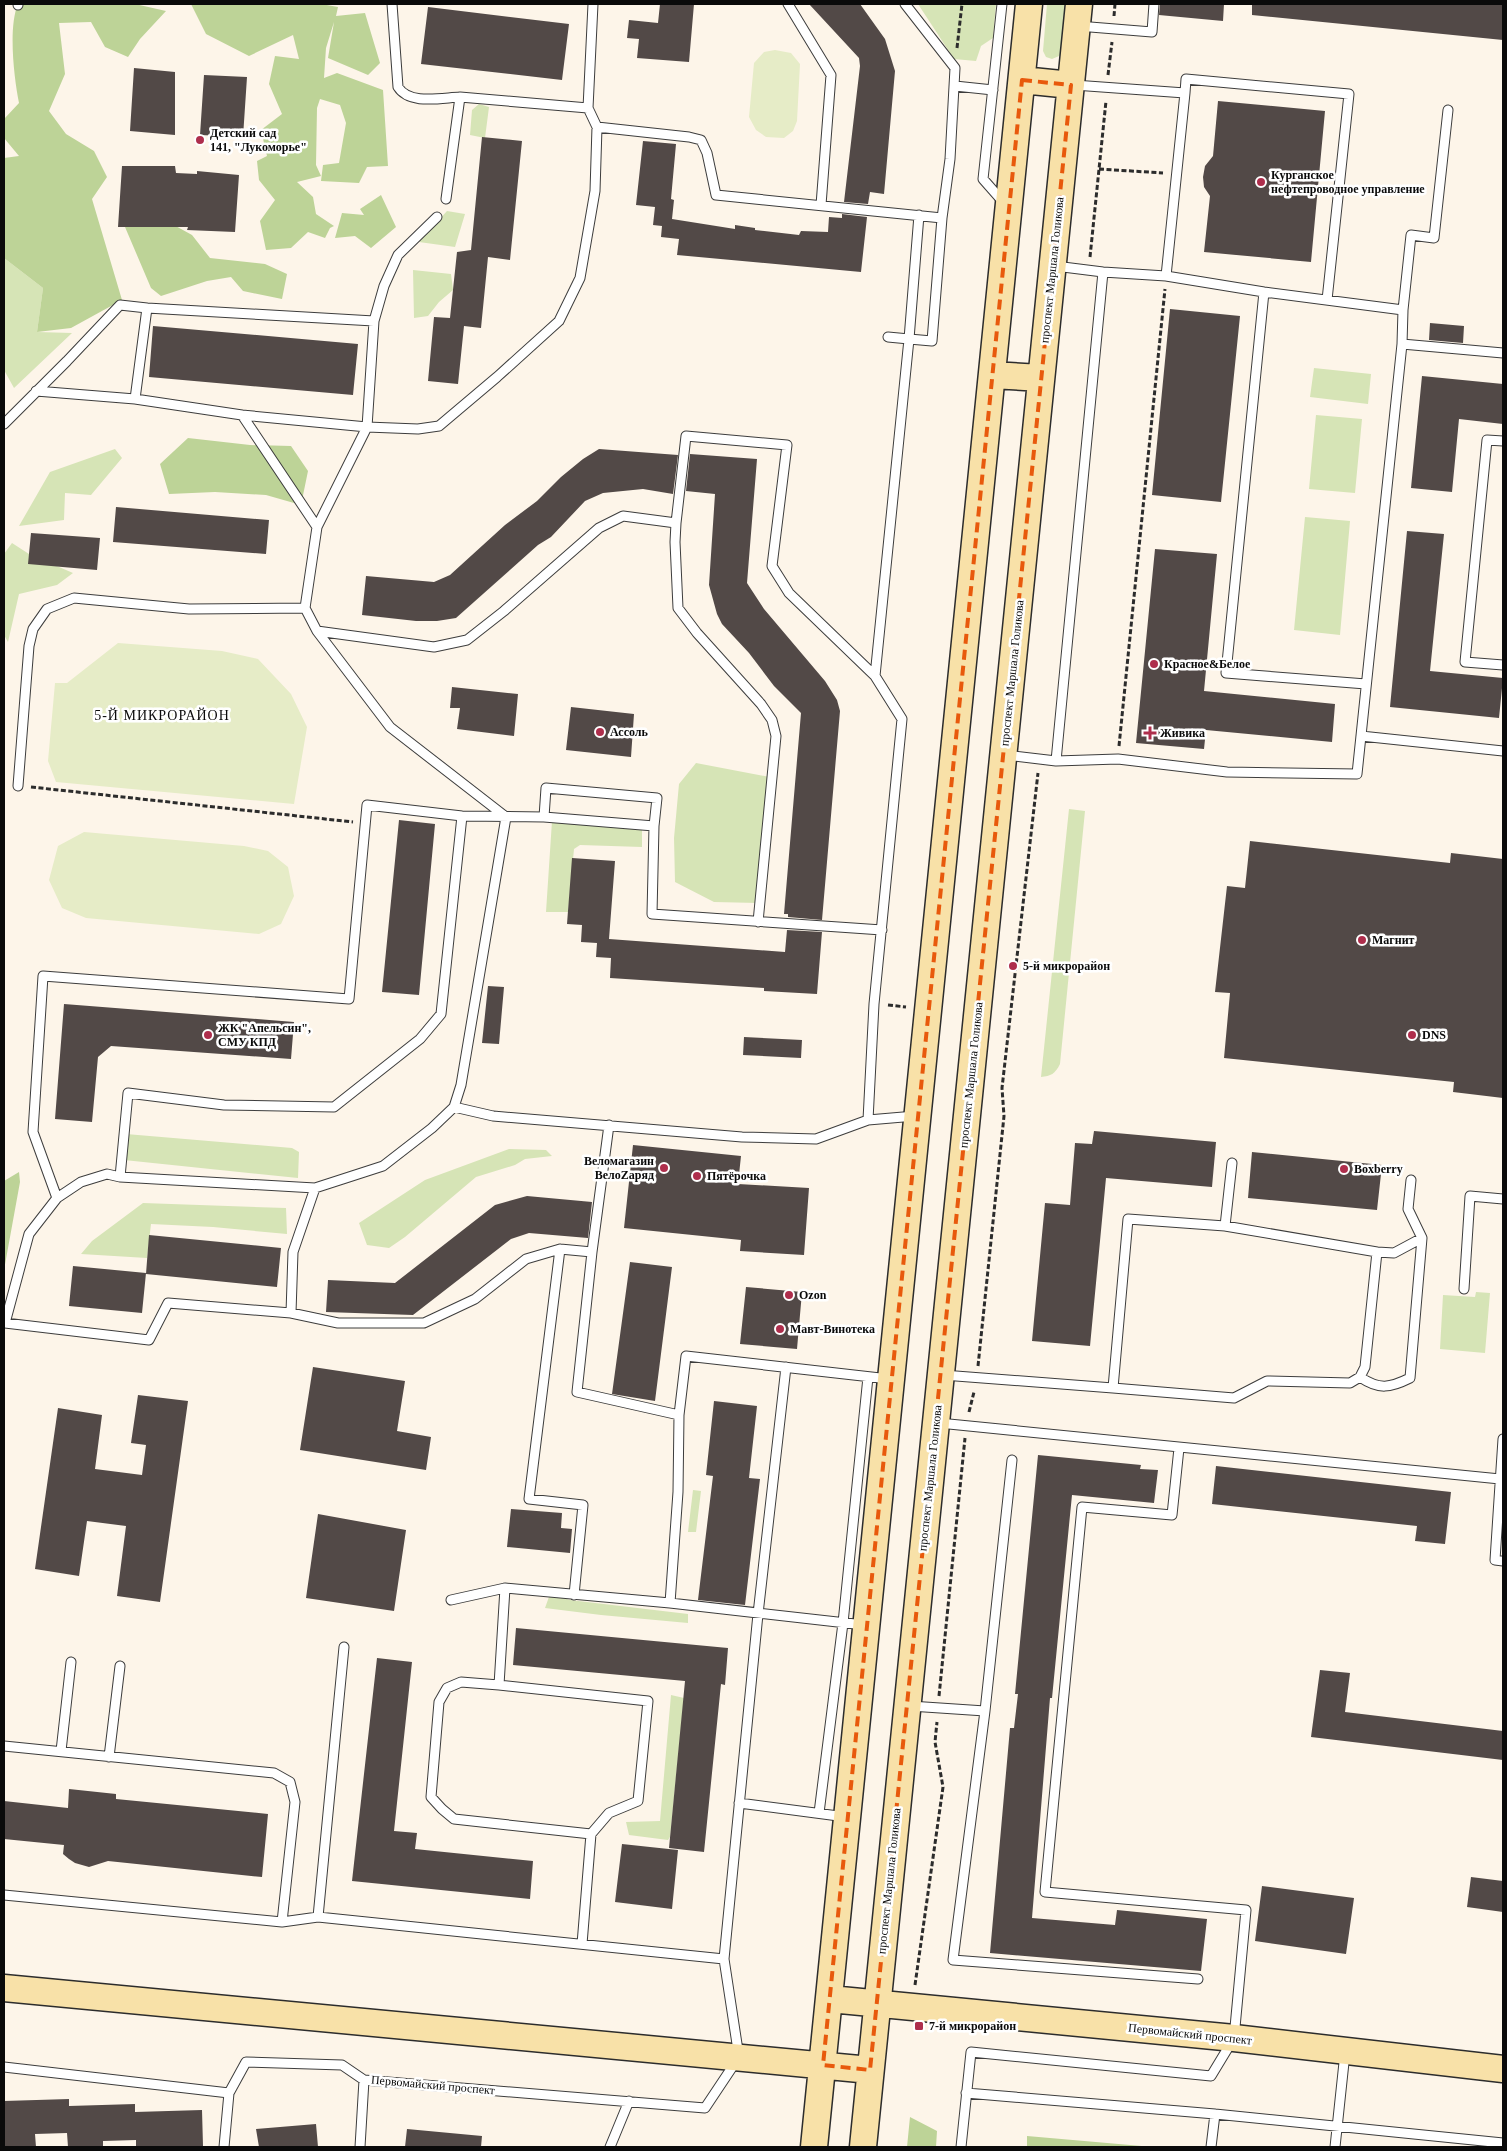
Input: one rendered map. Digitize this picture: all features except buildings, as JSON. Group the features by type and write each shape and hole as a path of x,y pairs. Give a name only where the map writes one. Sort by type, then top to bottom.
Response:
{"main road":[{"path":"814,2147 848,1817 855,1624 880,1378 918,1116 1029,4"},
{"name":"проспект Маршала Голикова","path":"863,2147 1078,15"},
{"path":"1022,80 1071,85"},
{"path":"992,375 1041,378"},
{"path":"4,1988 870,2070"},
{"name":"Первомайский проспект","path":"830,1999 1234,2038 1503,2069"}],"lane":[{"path":"392,4 398,87 402,93 412,98 460,97 588,108"},
{"path":"36,391 135,399 242,415 367,426 418,428 439,426 478,394 559,321 580,278 595,191 597,127 588,108 593,4"},
{"path":"788,4 830,75 821,205"},
{"path":"888,337 932,341 942,218 950,159 956,68 905,4"},
{"path":"1002,4 982,179 1009,209"},
{"path":"1078,15 1152,32 1154,4"},
{"path":"1166,276 1186,79 1349,94 1327,300"},
{"path":"1071,85 1185,93"},
{"path":"955,86 993,90"},
{"path":"446,199 460,97"},
{"path":"1003,754 1056,761 1118,759 1226,772 1357,774 1402,344 1403,310 1411,235 1434,238 1448,110"},
{"path":"597,127 701,140 707,153 716,195 942,218"},
{"path":"875,676 909,340 918,215"},
{"path":"437,217 398,255 384,286 374,321 367,426 317,527 305,608 317,631 390,727 506,817"},
{"path":"1053,266 1103,272 1166,276 1264,292 1403,310"},
{"path":"1056,761 1103,272"},
{"path":"1264,292 1226,672 1366,684"},
{"path":"4,424 120,305 374,321"},
{"path":"135,399 146,308"},
{"path":"1402,344 1503,353"},
{"path":"242,415 317,527"},
{"path":"758,922 776,736 772,720 761,704 697,634 678,608 675,542 686,436 787,445 772,566 789,593 875,676 902,719 874,1011 868,1120"},
{"path":"1503,441 1487,440 1466,662 1503,665"},
{"path":"317,631 434,647 467,640 504,611 562,558 599,528 623,516 676,523"},
{"path":"18,786 29,646 33,629 47,609 74,598 189,609 305,608"},
{"path":"1361,736 1503,751"},
{"path":"544,817 546,788 657,798 654,826 652,914 882,930"},
{"path":"57,1198 33,1132 43,976 349,999 367,806 462,816 544,817 654,826"},
{"path":"120,1177 128,1093 224,1105 334,1106 420,1038 441,1014 462,816"},
{"path":"506,817 461,1086 454,1107 432,1128 383,1166 314,1188 120,1177 107,1174 81,1182 57,1198 29,1234 5,1325 149,1340 168,1303 292,1313 338,1323 424,1323 475,1299 526,1259 560,1249 592,1252"},
{"path":"454,1107 493,1116 742,1137 816,1139 868,1120 918,1116"},
{"path":"609,1125 592,1252 577,1392 679,1414"},
{"path":"1225,1226 1232,1163"},
{"path":"1360,1377 1373,1386 1394,1386 1410,1378 1422,1238 1408,1209 1412,1180"},
{"path":"292,1313 293,1252 314,1188"},
{"path":"1464,1289 1470,1196 1503,1199"},
{"path":"1113,1388 1128,1219 1225,1226 1377,1252 1394,1253 1422,1238"},
{"path":"560,1249 529,1499 582,1506 574,1595"},
{"path":"941,1375 1234,1398 1267,1381 1350,1383 1360,1377 1364,1367 1377,1252"},
{"path":"670,1603 678,1492 679,1414 686,1356 880,1378"},
{"path":"739,2057 724,1959 758,1614 786,1367"},
{"path":"936,1423 1500,1479"},
{"path":"1503,1439 1495,1560 1503,1561"},
{"path":"961,2147 971,2052 1211,2076 1234,2038 1246,1910 1045,1892 1082,1507 1172,1515 1179,1448"},
{"path":"1012,1460 985,1711 953,1960 1198,1979"},
{"path":"499,1684 505,1588"},
{"path":"451,1600 505,1588 670,1603 855,1624 819,1813"},
{"path":"318,1917 344,1647"},
{"path":"60,1751 71,1662"},
{"path":"109,1757 120,1666"},
{"path":"582,1944 592,1834 609,1813 638,1801 648,1701 499,1684 461,1682 447,1688 439,1702 431,1797 442,1809 454,1819 592,1834"},
{"path":"907,1706 985,1711"},
{"path":"4,1746 274,1773 290,1782 295,1802 282,1922"},
{"path":"739,1803 848,1817"},
{"path":"4,1895 282,1922 318,1917 724,1959"},
{"path":"1335,2147 1346,2052"},
{"name":"Первомайский проспект","path":"229,2093 246,2062 342,2064 364,2080 705,2108 739,2057"},
{"path":"4,2067 229,2093 224,2147"},
{"path":"360,2147 364,2080"},
{"path":"966,2093 1215,2114 1503,2143"},
{"path":"610,2147 629,2101"},
{"path":"1211,2147 1215,2114"}],"path":[{"path":"956,68 962,4"},
{"path":"1099,169 1176,174"},
{"path":"1118,759 1166,276"},
{"path":"977,1377 1004,1116 1002,1088 1040,758"},
{"path":"18,786 366,823"}],"highlighted area":[{"path":"1022,80 1071,85 870,2070 823,2065"}],"green space":[{"path":"18,4 135,4 166,11 140,39 128,57 105,47 91,22 59,23 65,74 49,111 66,134 94,151 107,177 92,199 122,300 71,328 37,332 43,288 4,258 4,158 19,156 4,138 5,118 19,103 15,80 13,39 13,26"},
{"path":"191,4 321,4 338,7 336,16 365,13 380,63 368,75 328,58 334,22 326,48 324,78 337,73 383,90 388,166 367,167 359,183 321,181 323,165 339,163 346,123 340,105 320,99 317,108 316,165 321,176 297,182 313,197 316,214 334,226 330,228 325,238 308,232 291,248 266,250 260,221 275,200 259,180 257,161 267,156 261,130 282,114 269,84 275,56 299,59 293,35 249,56 206,34"},
{"path":"918,4 996,4 993,38 981,46 976,61 954,59"},
{"path":"1047,4 1066,4 1062,52 1059,56 1052,59 1046,57 1043,51"},
{"path":"775,50 791,53 800,64 797,121 793,131 784,138 766,137 756,130 749,117 754,63 764,52"},
{"path":"479,104 489,107 485,138 470,135 472,110"},
{"path":"381,195 396,227 371,248 355,236 335,238 342,213 364,215 360,209"},
{"path":"447,211 465,214 455,247 419,242"},
{"path":"172,224 192,235 210,258 265,264 287,274 282,299 243,291 231,277 207,281 161,296 151,288 125,227"},
{"path":"4,258 43,288 37,332 72,333 14,388 4,370"},
{"path":"413,270 451,274 453,290 439,302 428,316 414,318"},
{"path":"1314,368 1371,374 1368,404 1310,397"},
{"path":"1316,415 1362,419 1355,493 1309,489"},
{"path":"188,438 250,445 291,446 308,471 301,505 266,495 215,492 169,494 160,464"},
{"path":"115,449 122,458 91,495 65,493 64,520 19,526 50,472"},
{"path":"1305,517 1350,521 1340,635 1294,630"},
{"path":"12,543 29,554 73,573 57,585 19,594 8,642 4,635 4,554"},
{"path":"118,643 222,651 258,659 291,694 307,727 294,804 56,782 48,761 55,683 67,683"},
{"path":"696,763 775,778 758,903 714,902 675,882 674,838 679,784"},
{"path":"1069,809 1085,811 1060,1064 1052,1074 1041,1077"},
{"path":"552,821 642,827 642,847 580,845 574,849 568,912 546,912"},
{"path":"84,832 244,846 268,851 288,867 294,896 281,924 259,934 86,918 62,908 49,880 58,846"},
{"path":"126,1134 292,1148 299,1152 298,1178 124,1160"},
{"path":"509,1149 546,1150 552,1156 525,1159 515,1165 476,1177 405,1237 389,1248 367,1245 359,1223 425,1180"},
{"path":"19,1172 20,1182 4,1270 4,1181"},
{"path":"143,1203 286,1208 287,1234 213,1227 151,1224 147,1258 81,1254 92,1241"},
{"path":"1476,1292 1490,1293 1485,1353 1440,1349 1443,1295 1475,1297"},
{"path":"693,1490 701,1491 696,1532 688,1532"},
{"path":"550,1594 570,1600 688,1614 688,1623 545,1608"},
{"path":"671,1695 684,1698 670,1837 668,1840 629,1835 626,1822 660,1821"},
{"path":"910,2117 937,2131 936,2147 907,2147"},
{"path":"1027,2136 1153,2147 1027,2147"}],"place":[{"name":"Детский сад 141, \"Лукоморье\"","path":"200,140"},
{"name":"Курганское нефтепроводное управление","path":"1261,182"},
{"name":"Красное&Белое","path":"1154,664"},
{"name":"Ассоль","path":"600,732"},
{"name":"Живика","path":"1150,733"},
{"name":"Магнит","path":"1362,940"},
{"name":"5-й микрорайон","path":"1013,966"},
{"name":"ЖК \"Апельсин\", СМУ КПД","path":"208,1035"},
{"name":"DNS","path":"1412,1035"},
{"name":"Веломагазин ВелоZаряд","path":"664,1168"},
{"name":"Boxberry","path":"1344,1169"},
{"name":"Пятёрочка","path":"697,1176"},
{"name":"Ozon","path":"789,1295"},
{"name":"Мавт-Винотека","path":"780,1329"},
{"name":"7-й микрорайон","path":"919,2026"}],"district":[{"name":"5-Й МИКРОРАЙОН","path":"162,715"}]}
